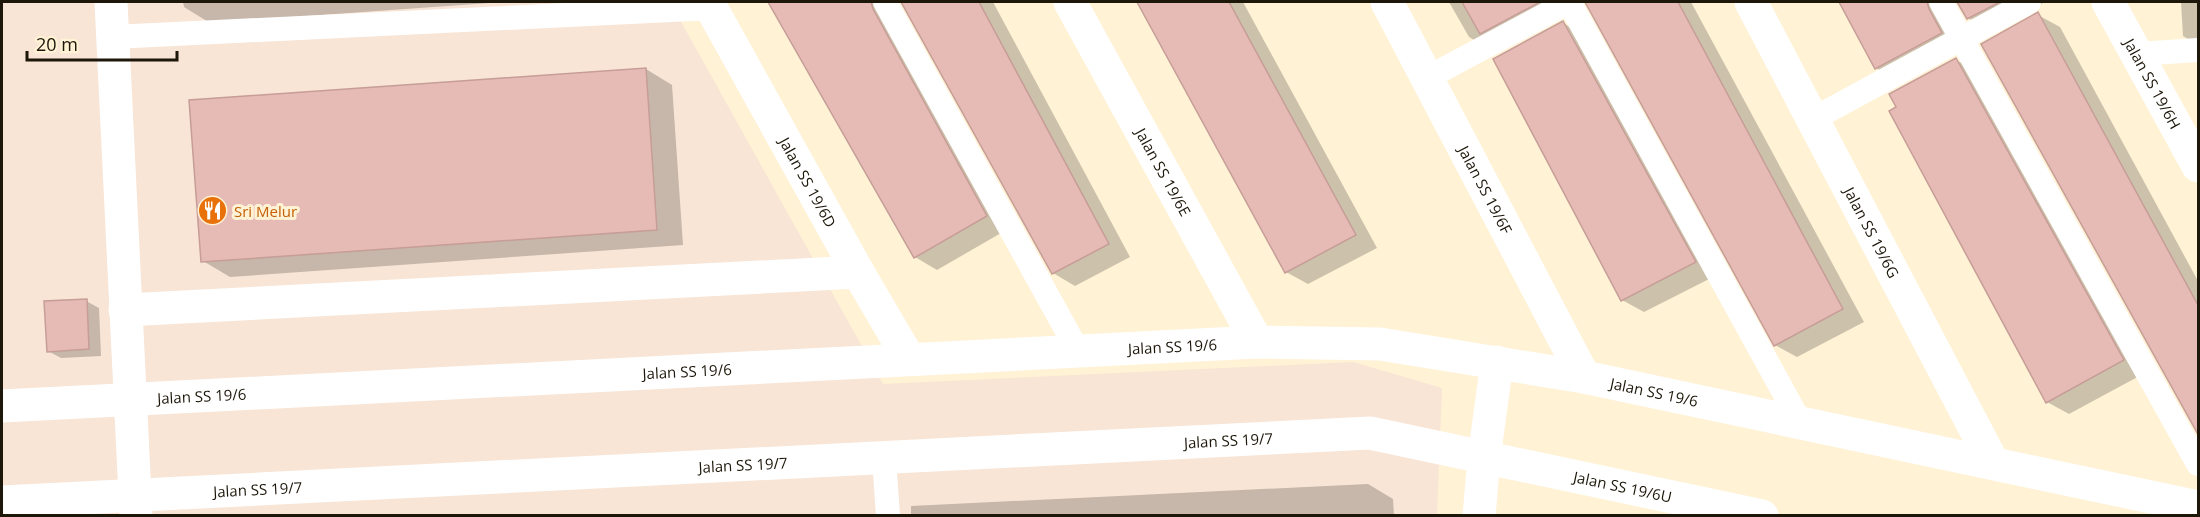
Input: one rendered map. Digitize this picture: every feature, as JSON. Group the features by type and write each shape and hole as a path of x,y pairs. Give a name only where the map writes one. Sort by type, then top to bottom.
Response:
{"street":[{"path":"111,2 136,505"},
{"name":"Jalan SS 19/6E","path":"1070,2 1257,342"},
{"name":"Jalan SS 19/6F","path":"1387,2 1584,377"},
{"name":"Jalan SS 19/6G","path":"1751,2 1993,463"},
{"name":"Jalan SS 19/6H","path":"2108,2 2199,166"},
{"name":"Jalan SS 19/6D","path":"710,5 909,360"},
{"path":"125,310 858,272"},
{"name":"Jalan SS 19/6","path":"2,406 1257,342 1380,344 1584,377 2199,507"},
{"path":"1479,516 1497,362"},
{"name":"Jalan SS 19/7","path":"2,502 136,505 884,458 1370,433 1484,458"},
{"name":"Jalan SS 19/6U","path":"1484,458 1762,516"}],"lane":[{"path":"885,2 1078,351"},
{"path":"1427,78 1569,2 1800,422"},
{"path":"1941,2 2199,464"},
{"path":"1813,119 2030,2"},
{"path":"113,38 710,5"},
{"path":"2137,54 2199,50"},
{"path":"884,458 888,516"}],"shaded area":[{"path":"2,2 670,2 883,384 1353,362 1442,388 1437,515 2,515"}],"building":[{"path":"768,2 871,2 987,216 914,258"},
{"path":"901,2 979,2 1109,244 1052,274"},
{"path":"1137,2 1229,2 1356,235 1285,273"},
{"path":"1462,2 1540,2 1480,34"},
{"path":"1585,2 1678,2 1843,309 1774,346"},
{"path":"1839,2 1927,2 1942,33 1875,69"},
{"path":"1957,2 2000,2 1967,19"},
{"path":"2038,12 2199,307 2199,436 1981,44"},
{"path":"1563,21 1696,262 1621,301 1493,59"},
{"path":"1956,58 2124,360 2046,403 1889,111 1896,107 1889,94"},
{"path":"646,68 657,230 201,262 189,100"},
{"path":"87,299 89,349 47,352 44,301"}],"place":[{"name":"Sri Melur","path":"213,211"}]}
